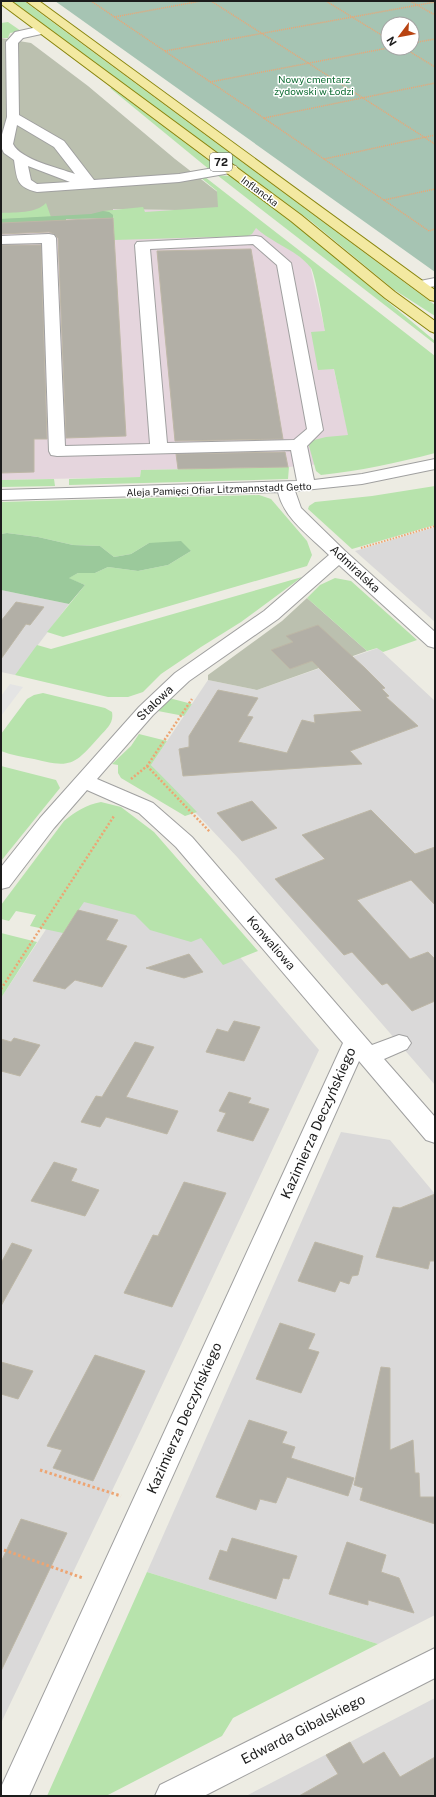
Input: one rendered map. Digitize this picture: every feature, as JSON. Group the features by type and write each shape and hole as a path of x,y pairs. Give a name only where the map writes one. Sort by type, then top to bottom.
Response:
{"main road":[{"name":"Inflancka","path":"4,1 296,218 390,295 435,328"},
{"name":"Inflancka","path":"32,1 435,297"}],"street":[{"path":"42,30 19,34 12,42 13,117 6,144 9,150 20,159 90,184"},
{"path":"13,117 59,144 90,184"},
{"path":"20,159 24,183 29,187 37,188 197,176 231,169"},
{"path":"1,240 49,238 57,451 159,449 298,444 315,430 284,264 256,240 142,245 159,449"},
{"path":"420,286 435,282"},
{"path":"298,444 308,486"},
{"name":"Aleja Pamięci Ofiar Litzmannstadt Getto","path":"1,495 286,488 362,479 435,464"},
{"name":"Admiralska","path":"286,488 293,510 339,555 435,642"},
{"name":"Stalowa","path":"1,882 47,823 142,715 182,677 271,614 339,555"},
{"name":"Konwaliowa","path":"84,781 146,808 184,842 435,1134"},
{"path":"362,1048 399,1044"},
{"name":"Kazimierza Deczyńskiego","path":"13,1796 146,1504 362,1048"},
{"name":"Edwarda Gibalskiego","path":"171,1796 435,1662"}],"path":[{"path":"91,1 428,231 435,229"},
{"path":"114,17 201,1"},
{"path":"211,1 435,144"},
{"path":"326,1 380,34"},
{"path":"410,1 435,15"},
{"path":"164,51 261,32 435,2"},
{"path":"420,42 435,39"},
{"path":"210,82 380,50"},
{"path":"417,56 435,67"},
{"path":"264,118 435,83"},
{"path":"324,159 435,135"},
{"path":"384,200 435,189"},
{"path":"339,555 435,526"},
{"path":"1,990 118,809 103,800 121,782 126,784 147,766 196,693"},
{"path":"147,766 210,832"},
{"path":"40,1470 146,1504"},
{"path":"4,1550 108,1586"}],"shaded area":[{"path":"1,38 31,43 88,86 175,159 242,211 113,209 113,218 66,219 66,224 26,219 1,219"},
{"path":"113,209 242,211 310,265 349,436 331,463 289,467 141,470 140,477 1,480 1,223 66,224 66,219 113,218"},
{"path":"435,527 435,622 355,551"},
{"path":"1,590 69,604 15,675 1,672"},
{"path":"307,598 367,651 257,690 208,680 208,675 282,621"},
{"path":"378,648 435,701 435,1085 238,858 151,765 208,680 257,690"},
{"path":"10,684 23,687 1,716 1,696"},
{"path":"100,847 158,861 319,1050 142,1428 1,1723 1,998"},
{"path":"341,1132 390,1140 435,1194 435,1615 378,1644 147,1572"},
{"path":"435,1698 435,1796 246,1796"}],"green space":[{"path":"12,1 24,1 435,305 435,316 393,289 312,222"},
{"name":"Nowy cmentarz żydowski w Łodzi","path":"55,1 435,1 435,272"},
{"path":"8,22 21,31 10,33 8,38 1,38 1,23"},
{"path":"110,88 112,88 216,166 210,170"},
{"path":"217,175 231,176 303,231 435,341 435,344"},
{"path":"205,177 435,356 435,453 350,471 321,475 316,471 309,446 310,441 326,437 348,435 334,369 318,370 311,332 325,331 313,272 299,256 292,251 269,238 256,228 252,234 248,236 114,240 113,215 109,212 103,211 143,207 145,212 218,207 217,191 201,178"},
{"path":"46,203 51,217 1,219 1,213 31,211 42,207"},
{"path":"103,211 109,212 113,215 113,218 66,219 66,224 1,223 1,219 91,214"},
{"path":"289,467 288,479 69,485 69,479 140,477 141,470"},
{"path":"54,479 55,486 1,487 1,480"},
{"path":"435,486 435,525 352,549 308,509 309,506 315,502 372,496"},
{"path":"259,495 271,499 307,541 312,555 307,566 63,637 47,632 85,585 68,578 78,573 95,573 108,567 138,571 168,565 191,551 149,543 131,554 114,557 100,546 73,545 38,537 7,533 1,534 1,502"},
{"path":"7,533 38,537 73,545 100,546 114,557 131,554 149,543 181,541 191,551 168,565 138,571 108,567 95,573 78,573 69,578 85,585 69,604 1,590 1,534"},
{"path":"302,577 241,622 161,674 143,692 128,697 108,697 15,675 37,645 51,649"},
{"path":"335,578 351,581 417,640 383,652 377,648 367,651 307,598 320,585"},
{"path":"43,693 105,708 112,712 112,719 107,728 84,753 72,762 57,764 1,751 1,734 27,699 34,695"},
{"path":"169,698 192,704 184,716 158,711"},
{"path":"139,734 167,741 151,765 197,812 185,816 121,778 118,773 118,765 112,764 131,746"},
{"path":"1,766 56,780 60,788 1,861"},
{"path":"101,802 121,807 154,832 258,951 223,965 201,938 191,942 150,930 135,915 84,902 63,933 30,926 36,915 16,911 9,921 1,919 1,905 64,821 81,809"},
{"path":"1,933 37,942 1,998"},
{"path":"147,1572 378,1644 233,1718 222,1736 106,1796 47,1796"}],"building":[{"path":"113,218 126,436 66,438 58,238 49,232 1,234 1,223"},
{"path":"1,245 41,245 47,439 34,439 34,472 1,473"},
{"path":"251,249 283,439 175,441 157,251"},
{"path":"285,452 288,467 178,469 176,454"},
{"path":"16,602 44,607 30,625 26,624 1,659 1,621"},
{"path":"318,625 385,688 382,689 389,696 386,697 418,726 350,751 362,764 183,776 179,749 189,747 189,736 218,690 258,698 247,716 253,717 238,742 287,753 302,720 315,723 314,715 362,711 312,661 290,669 271,650 293,642 286,636"},
{"path":"252,801 277,828 242,841 217,813"},
{"path":"371,810 415,854 435,847 435,905 411,880 357,900 410,959 428,952 435,959 435,1001 412,1011 387,983 382,985 352,952 344,955 275,879 325,859 302,835"},
{"path":"78,910 118,920 106,940 127,946 102,987 75,980 65,989 33,981"},
{"path":"189,954 203,972 184,978 146,968"},
{"path":"234,1021 260,1027 244,1061 206,1052 217,1029 228,1032"},
{"path":"14,1038 40,1045 20,1076 1,1071 1,1039 11,1042"},
{"path":"135,1042 154,1047 126,1097 178,1111 167,1134 106,1117 100,1127 81,1122 96,1096 102,1097"},
{"path":"229,1092 251,1098 248,1103 269,1109 253,1141 217,1131 226,1113 219,1111"},
{"path":"54,1162 77,1169 71,1181 99,1190 85,1216 31,1201"},
{"path":"184,1182 226,1193 172,1307 124,1293 153,1235 158,1236"},
{"path":"435,1194 435,1261 430,1261 428,1269 376,1257 393,1207 400,1208"},
{"path":"315,1242 363,1256 358,1275 352,1276 349,1284 340,1281 335,1292 298,1281"},
{"path":"12,1243 32,1250 1,1306 1,1263"},
{"path":"280,1323 315,1334 308,1349 319,1352 301,1393 256,1379"},
{"path":"95,1355 145,1371 93,1481 53,1468 62,1450 47,1446"},
{"path":"1,1362 33,1371 18,1399 1,1394"},
{"path":"381,1367 390,1368 390,1450 413,1440 415,1473 419,1473 420,1497 435,1497 435,1524 360,1500 363,1488 354,1485"},
{"path":"249,1420 287,1432 282,1443 295,1447 291,1458 354,1478 348,1496 287,1477 276,1503 260,1499 256,1510 216,1497"},
{"path":"21,1519 67,1533 1,1671 1,1562"},
{"path":"232,1538 297,1556 289,1579 283,1578 276,1599 209,1579 220,1550 227,1552"},
{"path":"347,1542 386,1555 381,1572 399,1578 414,1613 368,1600 368,1605 329,1594"},
{"path":"350,1742 363,1764 384,1752 400,1777 435,1757 435,1796 299,1796 338,1774 326,1755"}]}
